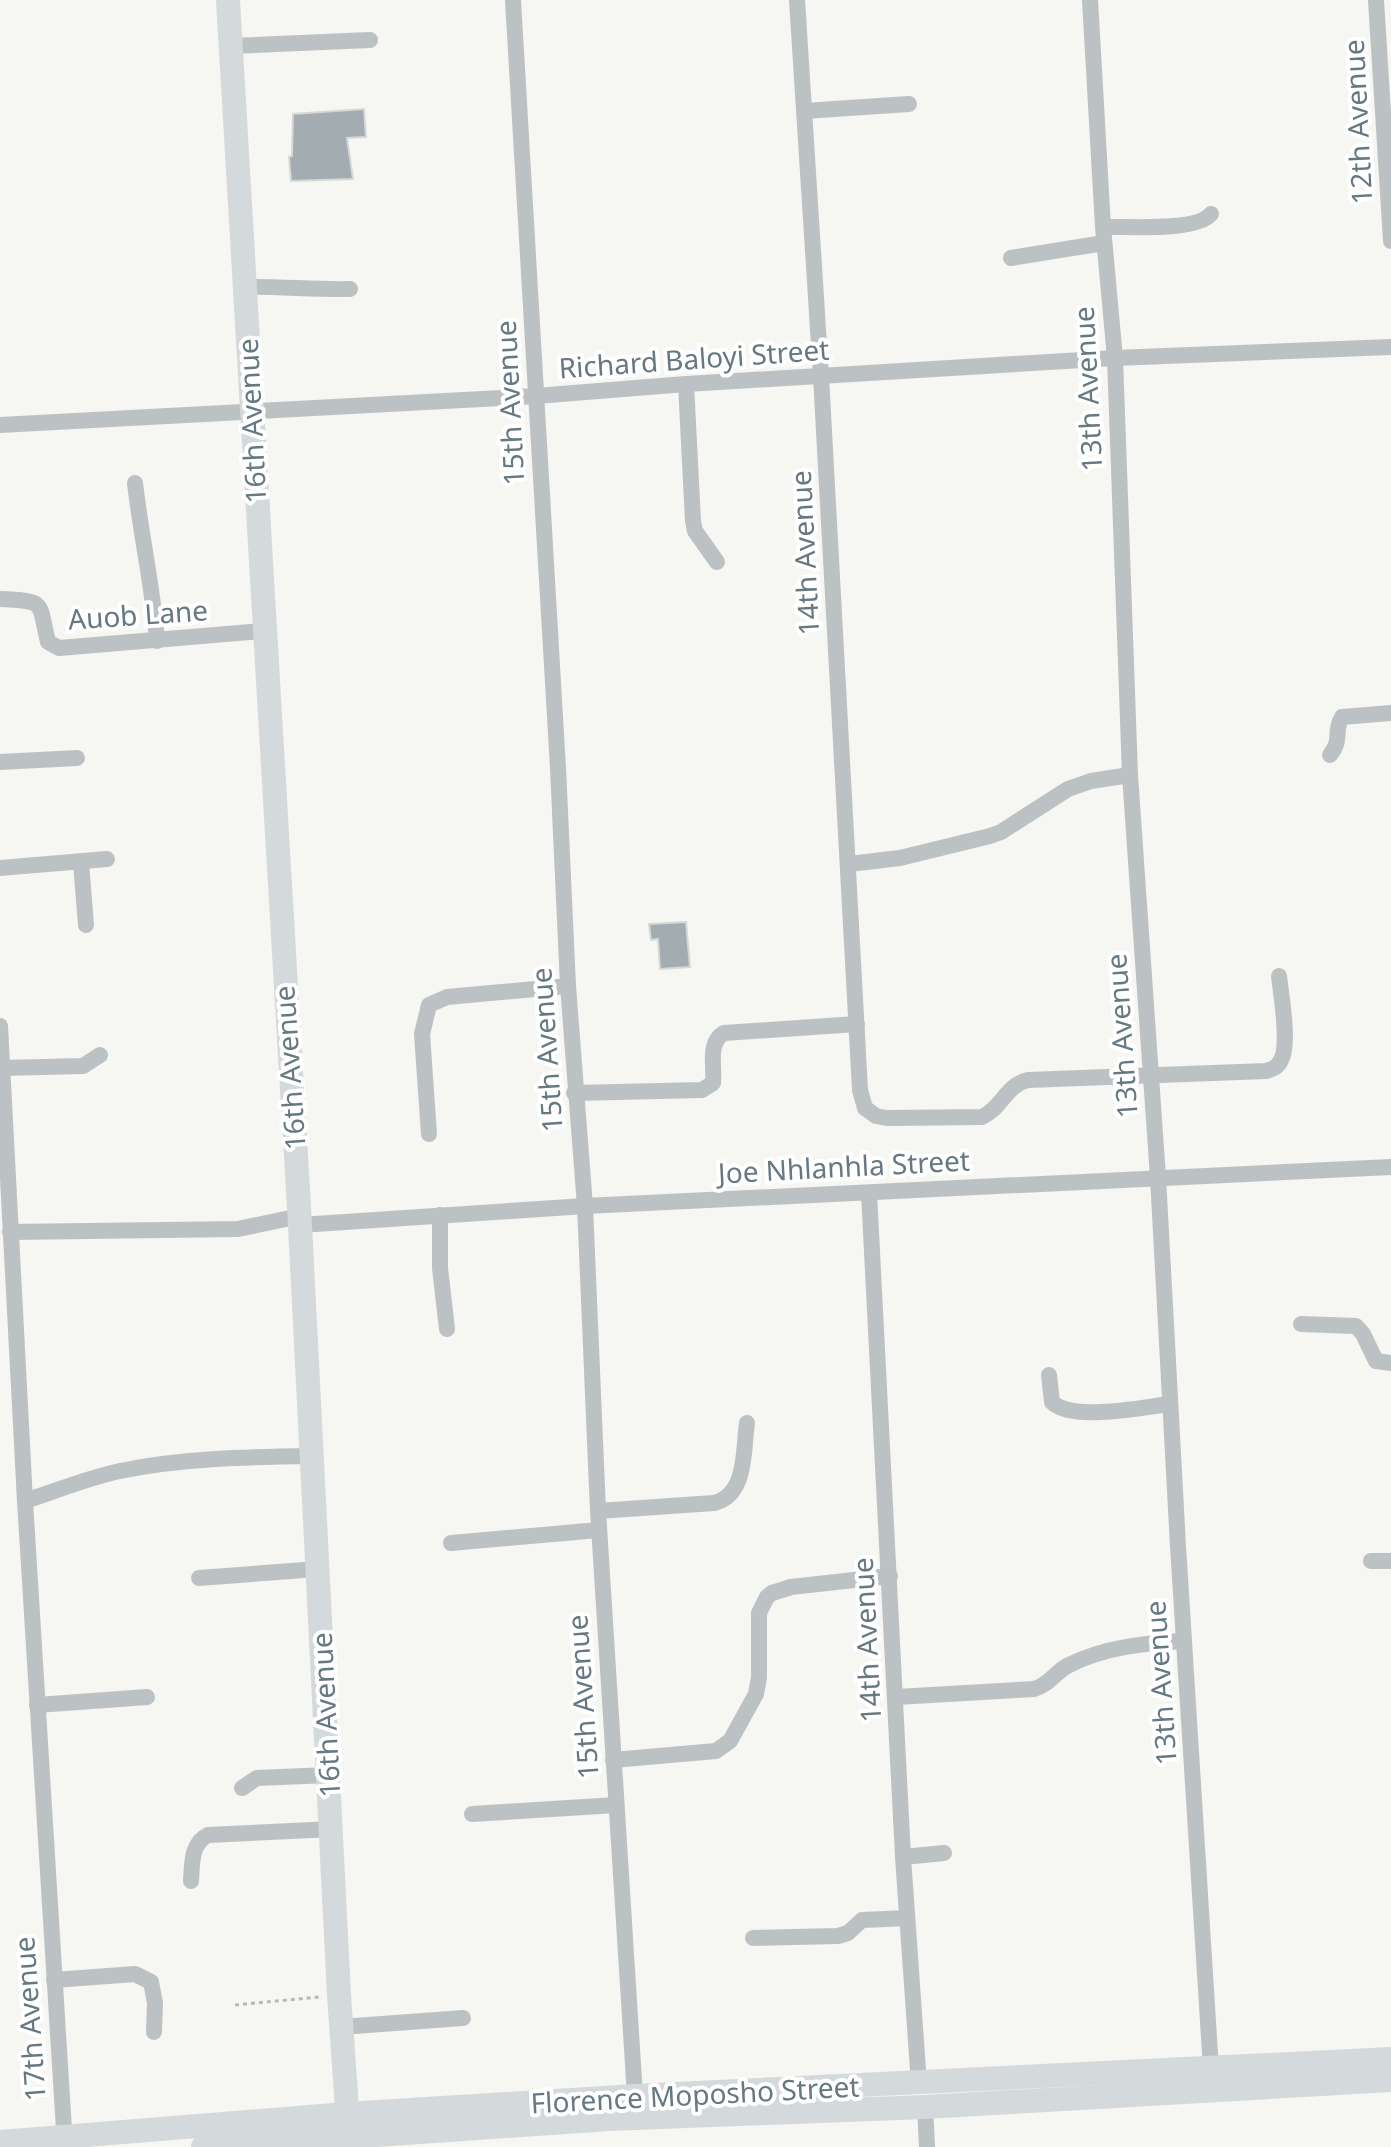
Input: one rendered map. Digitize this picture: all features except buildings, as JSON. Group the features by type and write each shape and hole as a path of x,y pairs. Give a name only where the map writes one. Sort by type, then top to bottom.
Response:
{"street":[{"name":"16th Avenue","path":"228,0 300,1221 348,2125"},
{"name":"15th Avenue","path":"513,0 574,1093 585,1206 599,1530 635,2096"},
{"name":"14th Avenue","path":"797,0 863,1102 870,1112 881,1118 982,1117 994,1110 1019,1082 1150,1076"},
{"name":"13th Avenue","path":"1090,0 1103,235 1115,358 1130,775 1158,1177 1211,2069"},
{"name":"12th Avenue","path":"1376,0 1391,241"},
{"path":"230,46 370,40"},
{"path":"804,111 909,104"},
{"path":"1011,258 1103,235 1205,221 1211,214"},
{"path":"244,287 350,289"},
{"name":"Richard Baloyi Street","path":"0,425 536,396 1115,358 1391,347"},
{"path":"686,384 693,521 695,531 717,562"},
{"path":"135,483 157,641"},
{"name":"Auob Lane","path":"0,599 29,601 38,605 42,610 48,642 54,647 263,631"},
{"path":"1330,755 1338,745 1338,723 1342,717 1391,713"},
{"path":"0,762 77,758"},
{"path":"849,864 900,858 990,836 1075,785 1130,775"},
{"path":"0,868 107,859"},
{"path":"81,863 86,925"},
{"path":"1150,1076 1274,1069 1280,1063 1284,1047 1279,976"},
{"path":"429,1134 422,1034 429,1005 447,997 568,986"},
{"path":"574,1093 702,1090 713,1083 713,1047 717,1038 724,1033 857,1024"},
{"name":"17th Avenue","path":"0,1026 2,1125 10,1232 6,1288 25,1501 64,2142"},
{"path":"2,1068 83,1066 100,1055"},
{"name":"Joe Nhlanhla Street","path":"10,1232 238,1229 300,1221 1391,1167"},
{"name":"14th Avenue","path":"869,1193 903,1857 927,2147"},
{"path":"440,1215 440,1268 447,1329"},
{"path":"1301,1324 1356,1326 1376,1361 1391,1363"},
{"path":"1049,1375 1052,1402 1064,1410 1086,1412 1170,1404"},
{"path":"598,1511 725,1500 738,1482 747,1423"},
{"path":"25,1501 108,1474 164,1463 235,1457 312,1456"},
{"path":"451,1543 599,1530"},
{"path":"1371,1561 1391,1561"},
{"path":"199,1578 318,1569"},
{"path":"613,1760 716,1751 730,1741 756,1694 759,1613 772,1593 791,1587 890,1576"},
{"path":"896,1697 1034,1689 1047,1683 1063,1668 1108,1651 1131,1645 1184,1641"},
{"path":"37,1705 147,1697"},
{"path":"242,1788 257,1778 329,1775"},
{"path":"472,1814 616,1805"},
{"path":"191,1881 196,1846 208,1835 333,1829"},
{"path":"903,1857 944,1853"},
{"path":"753,1938 838,1936 848,1933 862,1920 907,1918"},
{"path":"54,1980 144,1976 151,1982 153,1990 154,2032"},
{"path":"341,2027 463,2018"},
{"name":"Florence Moposho Street","path":"0,2142 64,2142 348,2125 609,2119 1211,2069 1391,2059"},
{"name":"Florence Moposho Street","path":"203,2147 348,2125 635,2096 922,2095 1391,2080"}],"path":[{"path":"235,2005 339,1995"}]}
